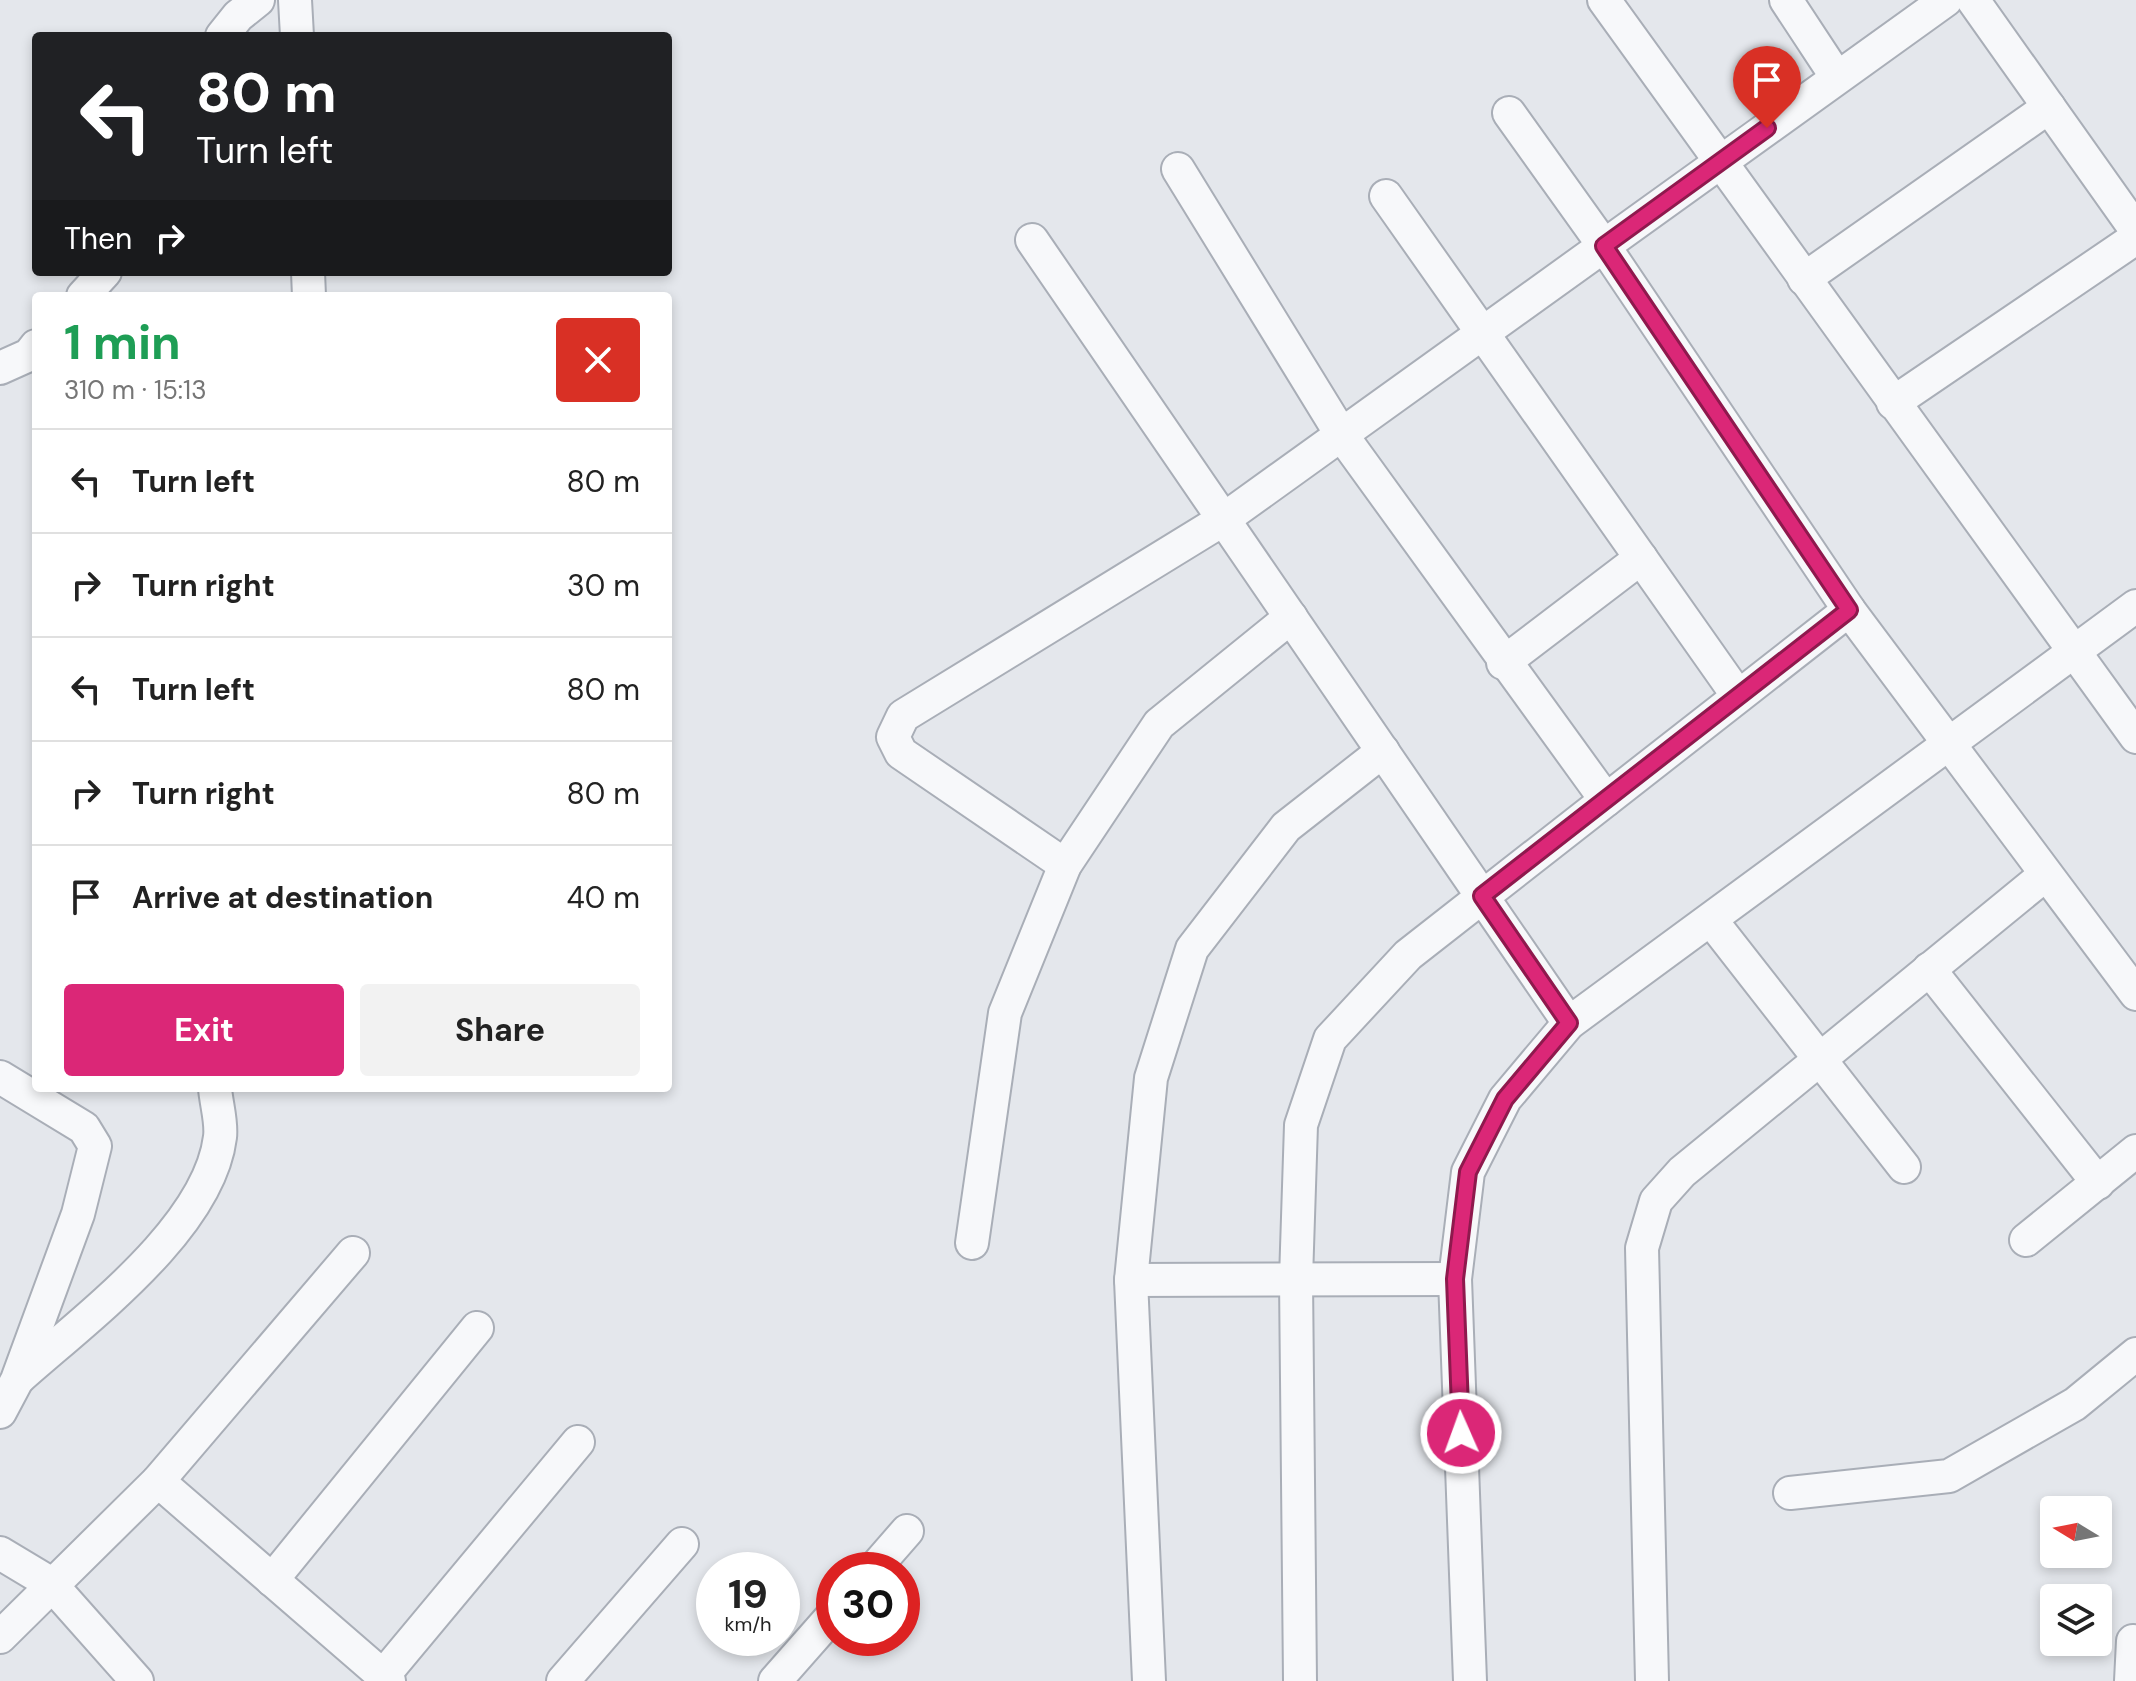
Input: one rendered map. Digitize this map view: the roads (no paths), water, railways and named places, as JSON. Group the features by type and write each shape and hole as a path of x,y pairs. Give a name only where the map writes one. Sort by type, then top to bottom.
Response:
{"street":[{"path":"225,32 238,16 258,0"},
{"path":"295,0 297,32"},
{"path":"1604,0 2073,654 2136,737"},
{"path":"1786,0 1836,76"},
{"path":"1065,865 901,753 893,737 898,723 1224,519 1721,163 1836,76 1946,0"},
{"path":"1973,0 2136,230"},
{"path":"1804,279 2049,107"},
{"path":"1509,113 1604,246 1849,610 2136,994"},
{"path":"1178,169 1341,434 1503,663 1606,800"},
{"path":"1386,196 1738,696"},
{"path":"1893,403 2136,238"},
{"path":"1032,240 1569,1023"},
{"path":"87,292 101,276"},
{"path":"0,368 32,351"},
{"path":"1503,663 1641,558"},
{"path":"1470,1681 1455,1279 1468,1172 1505,1099 1569,1023 2136,606"},
{"path":"1300,1681 1296,1279 1301,1125 1330,1039 1408,955 1849,610"},
{"path":"972,1243 1005,1013 1065,865 1159,724 1291,617"},
{"path":"1149,1681 1131,1280 1151,1078 1192,949 1286,827 1383,751"},
{"path":"1652,1681 1642,1248 1646,1226 1656,1201 1682,1172 1819,1057 2045,875"},
{"path":"1711,920 1904,1167"},
{"path":"1929,969 2098,1183"},
{"path":"0,1077 84,1128 95,1146 78,1214 17,1380 0,1412"},
{"path":"17,1380 119,1288 189,1215 208,1182 221,1135 216,1092"},
{"path":"2026,1240 2136,1151"},
{"path":"0,1637 50,1583 158,1481 353,1253"},
{"path":"1131,1280 1455,1279"},
{"path":"272,1580 477,1328"},
{"path":"1790,1493 1949,1476 2075,1404 2136,1354"},
{"path":"158,1481 386,1678 578,1442"},
{"path":"889,1552 907,1531"},
{"path":"563,1681 682,1544"},
{"path":"0,1553 50,1583 137,1681"},
{"path":"775,1681 816,1634"},
{"path":"2131,1681 2133,1641"}]}
